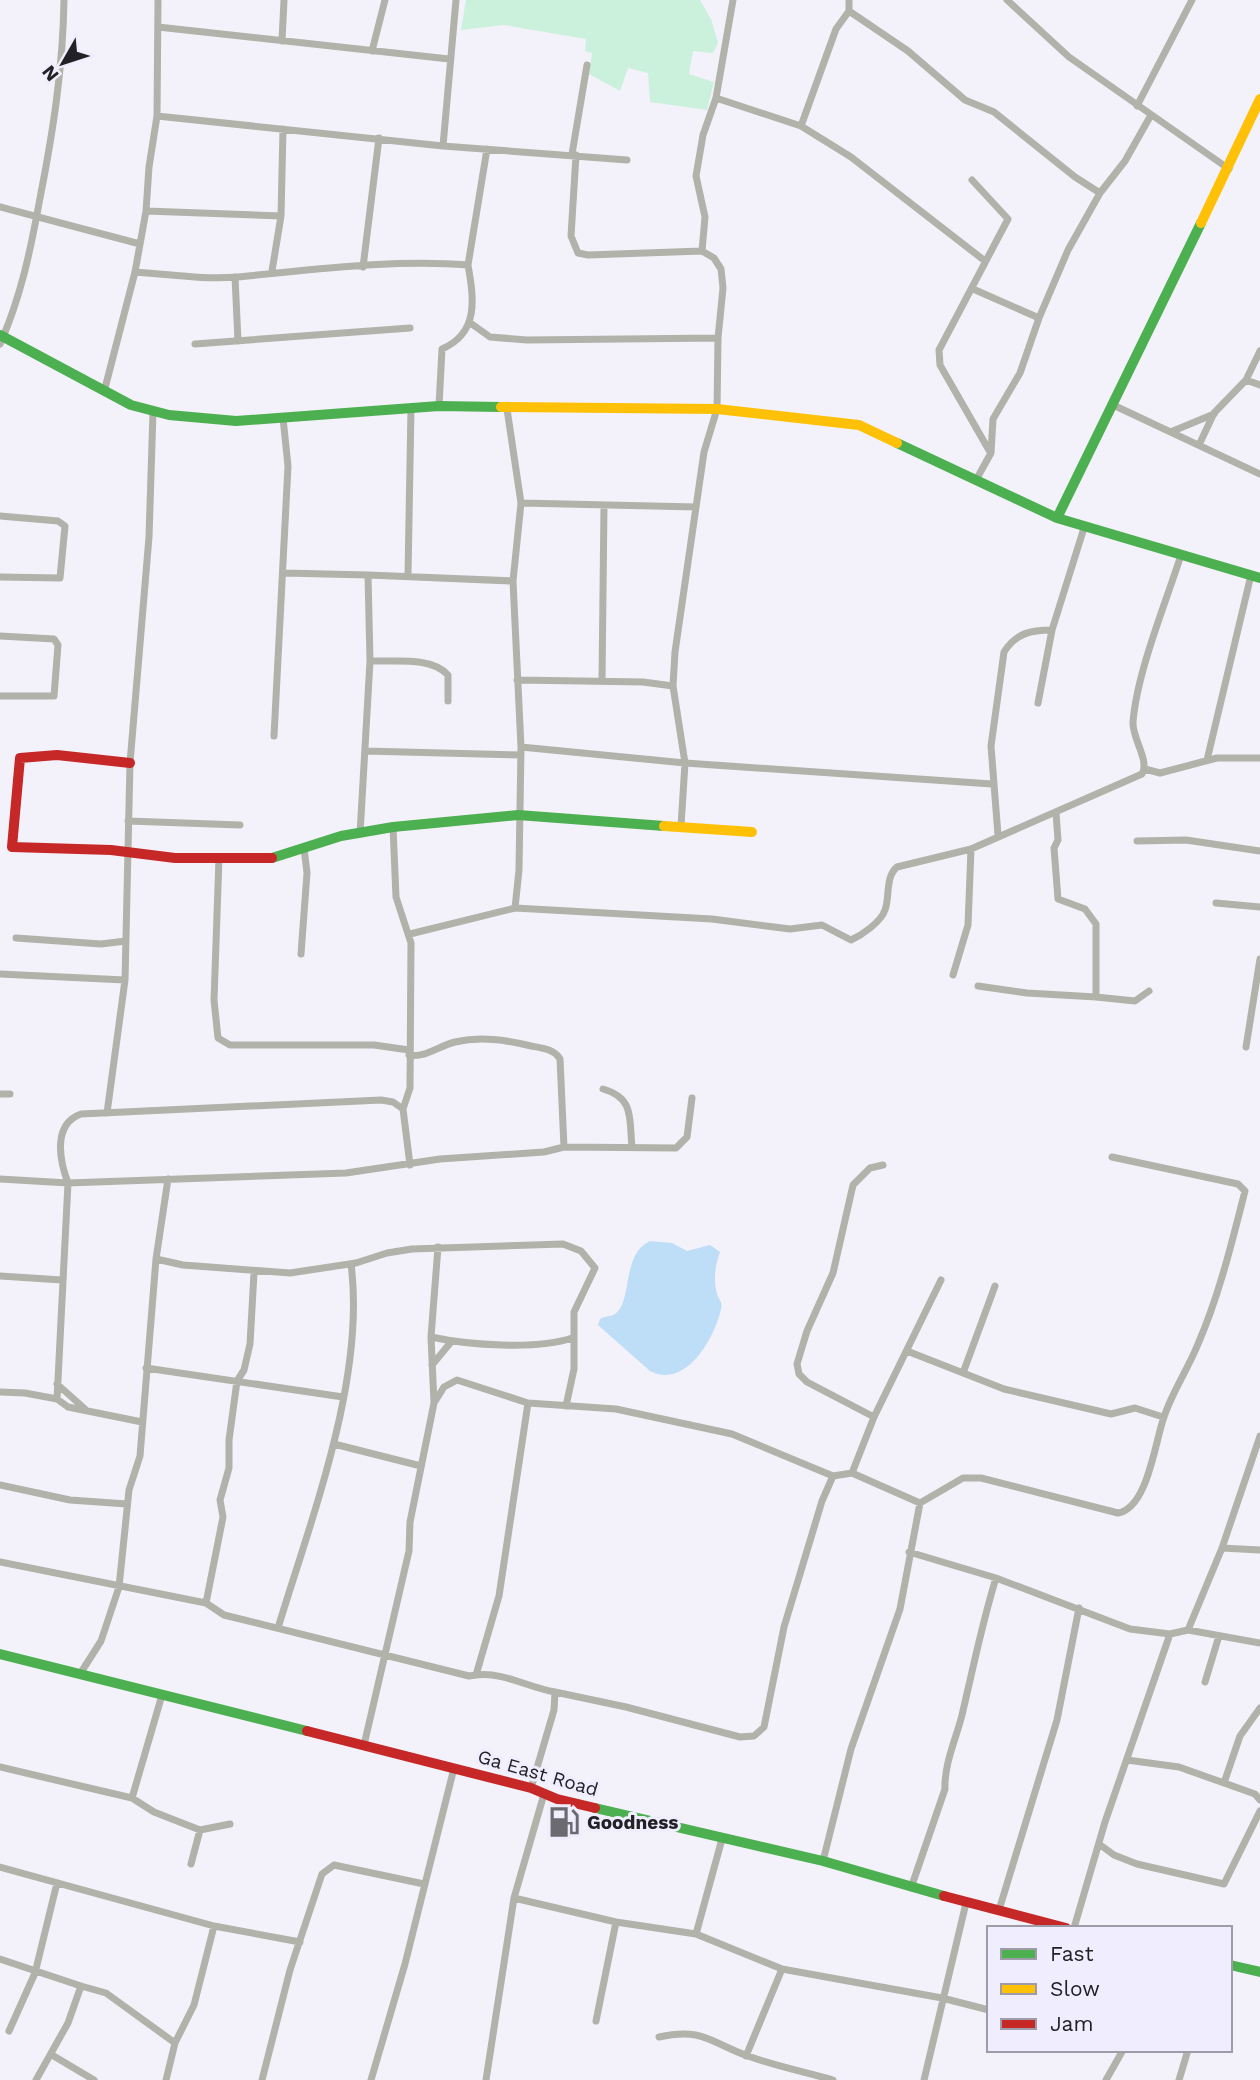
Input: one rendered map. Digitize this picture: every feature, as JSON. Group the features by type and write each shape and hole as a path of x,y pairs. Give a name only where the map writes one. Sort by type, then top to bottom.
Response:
{"street":[{"path":"64,0 56,118 18,298 1,338 104,391 153,412 236,421 439,406 507,409 717,409 859,425 1056,518 1255,576 1206,760"},
{"path":"104,391 135,272 146,211 157,116 158,0"},
{"path":"282,41 284,0"},
{"path":"372,51 384,0"},
{"path":"443,146 456,0"},
{"path":"702,251 705,218 696,176 704,135 716,97 733,0"},
{"path":"801,126 836,29 849,11 849,0"},
{"path":"1007,0 1069,57 1229,169"},
{"path":"1137,106 1192,0"},
{"path":"849,11 908,51 965,100 994,112 1075,177 1100,193"},
{"path":"158,27 449,59"},
{"path":"587,65 574,154 571,236 578,253 588,255 702,251 714,258 721,269 723,288 718,338 717,409 704,452 674,652 673,687 685,763 681,826"},
{"path":"716,97 801,126 851,156 985,261"},
{"path":"1056,518 1229,169 1260,99"},
{"path":"976,480 991,453 993,419 1020,373 1039,318 1069,250 1100,193 1125,161 1151,115"},
{"path":"157,116 443,146 627,160"},
{"path":"272,271 281,216 283,129"},
{"path":"363,267 379,138"},
{"path":"439,406 442,349 459,341 469,321 473,295 468,265 487,149"},
{"path":"972,180 1008,219 939,350 940,365 991,453"},
{"path":"0,207 140,244"},
{"path":"146,211 281,216"},
{"path":"135,272 234,277 272,271 468,265"},
{"path":"234,277 237,341"},
{"path":"973,289 1039,318"},
{"path":"469,321 490,337 527,340 718,338"},
{"path":"195,344 410,328"},
{"path":"1199,445 1214,413 1247,380 1260,351"},
{"path":"1247,380 1260,385"},
{"path":"1111,404 1260,474"},
{"path":"408,575 411,408"},
{"path":"507,409 521,503 513,581 521,751 519,870 515,908"},
{"path":"107,1113 125,980 130,762 149,537 153,412"},
{"path":"1173,431 1214,413"},
{"path":"274,736 285,573 288,466 283,418"},
{"path":"521,503 696,506"},
{"path":"602,681 604,505"},
{"path":"0,516 58,521 65,526 60,578 0,577"},
{"path":"1038,703 1052,630 1084,528"},
{"path":"1145,769 1133,724 1141,682 1181,555"},
{"path":"285,573 408,575 513,581"},
{"path":"360,834 370,661 368,575"},
{"path":"998,835 990,746 1004,652 1011,641 1021,635 1035,630 1052,630"},
{"path":"0,636 54,639 58,646 54,696 0,696"},
{"path":"370,661 426,664 443,670 448,675 448,701"},
{"path":"516,680 602,681 673,687"},
{"path":"365,751 521,751 992,784"},
{"path":"130,762 57,755 20,758 11,845 14,849 111,850 126,854 219,858 280,857 330,839 393,827 518,815 751,832"},
{"path":"1145,769 1160,773 1176,771 1206,760 1242,756 1260,758"},
{"path":"410,934 515,908 712,919 790,929 822,925 851,940 862,935 885,913 893,869 971,849 998,835 1138,778 1145,769"},
{"path":"1056,813 1058,840 1054,848 1058,900 1085,909 1097,923 1096,997"},
{"path":"128,821 240,825"},
{"path":"393,827 396,897 410,934 410,1088 403,1110 410,1165"},
{"path":"1137,841 1186,840 1260,851"},
{"path":"302,954 307,873 304,848"},
{"path":"953,975 968,925 971,849"},
{"path":"219,858 214,1000 218,1038 230,1045 374,1045 422,1056 458,1042 490,1039 509,1040 553,1051 560,1059 564,1146"},
{"path":"1216,904 1260,907"},
{"path":"16,938 101,944 126,941"},
{"path":"1246,1047 1260,959"},
{"path":"0,974 125,980"},
{"path":"978,986 1135,1001 1149,991"},
{"path":"603,1089 618,1093 626,1102 632,1147"},
{"path":"0,1094 10,1094"},
{"path":"0,1179 68,1183 332,1174 440,1159 544,1152 564,1146 681,1146 688,1137 692,1098"},
{"path":"57,1399 68,1183 60,1156 64,1124 81,1114 381,1100 393,1102 403,1110"},
{"path":"823,1861 851,1749 900,1609 920,1503 963,1478 981,1478 1118,1513 1127,1511 1136,1502 1156,1452 1163,1417 1199,1342 1245,1191 1238,1184 1112,1157"},
{"path":"874,1417 807,1382 799,1374 797,1364 807,1331 834,1273 853,1185 870,1168 883,1164"},
{"path":"80,1674 101,1641 119,1587 127,1504 140,1455 156,1259 168,1179"},
{"path":"156,1259 183,1265 254,1273 290,1273 351,1264 387,1253 438,1247 554,1243 580,1251 595,1268 574,1312 574,1369 566,1406"},
{"path":"365,1745 374,1694 409,1551 410,1522 434,1403 431,1337 438,1247"},
{"path":"278,1628 334,1444 343,1398 354,1291 351,1264"},
{"path":"206,1603 223,1517 220,1500 230,1462 229,1440 237,1381 244,1370 250,1344 254,1273"},
{"path":"0,1276 62,1280"},
{"path":"852,1473 874,1417 921,1316 941,1280"},
{"path":"963,1373 995,1286"},
{"path":"431,1337 451,1342 551,1344 572,1338"},
{"path":"432,1365 451,1342"},
{"path":"907,1351 1004,1389 1111,1414 1135,1408 1163,1417"},
{"path":"146,1368 343,1398"},
{"path":"434,1403 444,1387 457,1380 528,1403 616,1409 732,1434 833,1476 852,1473 920,1503"},
{"path":"57,1384 85,1409"},
{"path":"0,1392 57,1399 68,1407 142,1422"},
{"path":"476,1675 499,1595 528,1403"},
{"path":"1188,1630 1222,1548 1260,1436"},
{"path":"334,1444 421,1466"},
{"path":"0,1562 206,1603 224,1615 385,1657 469,1676 493,1673 528,1687 626,1707 740,1737 754,1736 764,1727 784,1627 821,1501 833,1476"},
{"path":"0,1485 71,1500 127,1504"},
{"path":"1222,1548 1260,1550"},
{"path":"909,1552 996,1578 1130,1629 1170,1634 1188,1630 1260,1643"},
{"path":"911,1888 935,1810 945,1789 945,1775 962,1713 976,1645 996,1578"},
{"path":"999,1910 1057,1720 1079,1608"},
{"path":"1075,1926 1099,1844 1170,1634"},
{"path":"1205,1682 1219,1636"},
{"name":"Ga East Road","path":"0,1654 365,1745 722,1839 823,1861 911,1888 1059,1926"},
{"path":"531,1788 554,1710 555,1692"},
{"path":"132,1798 162,1695"},
{"path":"1224,1783 1240,1736 1260,1708"},
{"path":"1127,1760 1179,1768 1255,1794 1260,1799"},
{"path":"0,1767 132,1798 154,1812 200,1830 230,1824"},
{"path":"371,2080 405,1964 454,1768"},
{"path":"486,2080 514,1898 544,1794"},
{"path":"1099,1844 1114,1855 1137,1864 1224,1884 1260,1811"},
{"path":"191,1864 200,1830"},
{"path":"696,1934 722,1839"},
{"path":"262,2080 300,1942 322,1874 334,1865 424,1884"},
{"path":"0,1867 214,1926 300,1942"},
{"path":"9,2031 35,1973 58,1883"},
{"path":"514,1898 616,1922 696,1934 782,1969 942,1998 987,2009"},
{"path":"924,2080 966,1903"},
{"path":"596,2021 616,1922"},
{"path":"166,2080 175,2043 194,2005 214,1926"},
{"path":"0,1959 35,1973 106,1993 175,2043"},
{"path":"1232,1965 1260,1972"},
{"path":"746,2056 782,1969"},
{"path":"36,2080 52,2055 81,1986"},
{"path":"659,2036 676,2033 706,2035 746,2056 833,2080"},
{"path":"1106,2080 1120,2052"},
{"path":"1179,2080 1187,2052"},
{"path":"52,2055 94,2080"}],"green space":[{"path":"466,0 700,0 711,19 718,43 713,53 693,51 689,74 714,82 707,110 650,102 648,73 628,68 620,91 589,74 592,53 585,51 586,39 504,25 461,30"}],"water":[{"path":"650,1241 672,1243 687,1251 710,1245 720,1252 715,1278 722,1305 712,1334 696,1358 686,1367 663,1375 650,1371 598,1325 600,1319 615,1314 620,1308 635,1256 641,1247"}],"traffic: fast":[{"path":"897,443 1057,518 1201,223"},
{"path":"0,335 131,405 169,415 236,421 439,406 501,407"},
{"path":"1057,518 1260,578"},
{"path":"272,858 341,836 393,827 518,815 664,826"},
{"path":"0,1654 307,1731"},
{"path":"595,1808 823,1861 944,1896"},
{"path":"1232,1965 1260,1972"}],"traffic: slow":[{"path":"1201,223 1260,99"},
{"path":"501,407 717,409 859,425 897,443"},
{"path":"664,826 752,832"}],"traffic: jam":[{"path":"130,763 57,755 20,758 12,847 111,850 175,858 272,858"},
{"path":"307,1731 531,1788 557,1799 595,1808"},
{"path":"944,1896 1058,1926"}],"place":[{"name":"Goodness","path":"564,1822"}]}
